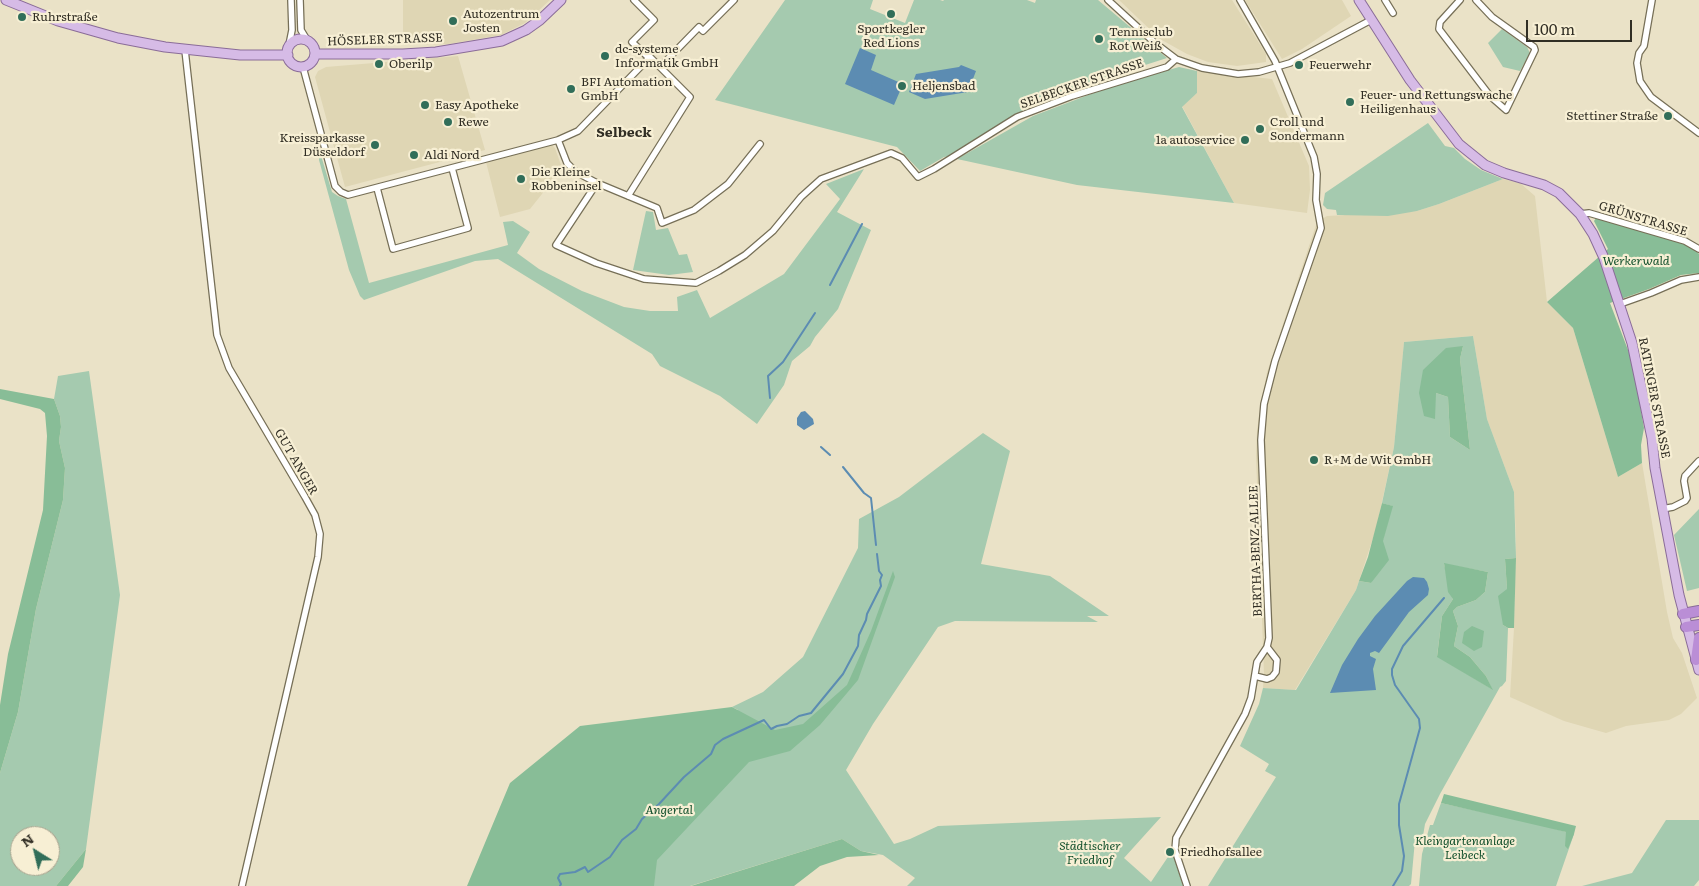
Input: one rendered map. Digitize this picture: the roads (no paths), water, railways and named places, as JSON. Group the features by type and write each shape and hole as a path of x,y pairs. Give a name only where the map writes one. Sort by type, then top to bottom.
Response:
{"highway":[{"path":"1683,614 1699,611"},
{"path":"1686,627 1699,625"},
{"path":"1697,665 1699,638"}],"main road":[{"path":"6,0 58,21 118,38 185,50 240,56 288,56"},
{"name":"HÖSELER STRASSE","path":"315,54 378,55 428,53 456,50 502,41 526,30 540,20 561,0"},
{"name":"RATINGER STRASSE","path":"1359,0 1429,106 1467,152 1495,170 1535,181 1551,188 1564,197 1580,214 1598,245 1620,304 1641,380 1662,509 1683,614 1697,665"},
{"path":"295,40 307,40 313,44 315,54 311,63 303,67 292,64 288,56 289,45 295,40"}],"street":[{"path":"289,45 292,30 291,0"},
{"path":"300,0 301,30 307,40"},
{"path":"628,196 690,97 632,42 654,20 634,0"},
{"path":"660,67 699,27 703,31 734,0"},
{"path":"1108,0 1155,43 1176,59 1202,68 1238,74 1259,72 1305,56 1371,20"},
{"name":"BERTHA-BENZ-ALLEE","path":"1187,886 1175,850 1176,838 1245,714 1251,698 1257,662 1267,647 1269,638 1262,440 1263,418 1266,395 1275,361 1320,233 1316,200 1317,174 1314,156 1277,67 1240,0"},
{"path":"1385,0 1393,14"},
{"path":"1460,0 1440,22 1439,29 1490,96 1506,110 1535,50 1534,47 1492,17 1476,0"},
{"path":"1652,0 1644,46 1639,53 1637,64 1640,81 1651,98 1699,133"},
{"name":"GUT ANGER","path":"185,50 217,335 230,368 314,515 320,534 316,566 242,886"},
{"path":"303,67 336,186 341,192 348,195 558,140 578,131 649,58"},
{"name":"SELBECKER STRASSE","path":"597,184 556,245 596,264 644,279 696,283 745,255 773,231 801,196 821,179 891,152 902,158 918,177 1017,117 1072,96 1167,66 1176,59"},
{"path":"558,140 567,163 576,172 597,184 657,208 662,223 694,210 728,184 760,144"},
{"path":"377,188 393,248 468,228 452,168"},
{"name":"GRÜNSTRASSE","path":"1580,214 1589,213 1685,240 1699,249"},
{"path":"1620,304 1681,280 1699,278"},
{"path":"1662,509 1673,507 1685,501 1687,498 1685,476 1699,461"},
{"path":"1255,676 1267,679 1276,672 1277,660 1267,647"}],"water":[{"path":"860,48 876,55 871,70 903,84 894,105 845,84"},
{"path":"961,65 976,71 968,92 925,99 909,92 916,74 959,67"},
{"path":"805,411 813,419 814,424 804,430 797,425 797,418 801,412"},
{"path":"1413,577 1424,578 1429,589 1428,595 1409,612 1379,653 1375,651 1370,653 1370,656 1376,659 1373,669 1376,690 1330,693 1342,665 1358,639 1375,616 1407,581"}],"waterway":[{"path":"830,285 862,224"},
{"path":"770,398 768,376 783,362 815,313"},
{"path":"821,447 830,455"},
{"path":"843,467 864,493 871,498 876,545"},
{"path":"560,886 558,878 560,874 575,872 585,867 588,872 610,857 622,840 636,829 642,819 684,777 711,754 715,745 723,739 764,720 771,729 787,724 799,716 811,713 843,674 858,646 859,635 867,614 881,586 880,580 882,575 879,571 877,554"},
{"path":"1393,886 1402,871 1404,856 1399,825 1399,804 1420,728 1419,719 1395,685 1392,669 1403,646 1444,598"}],"place":[{"name":"Sportkegler Red Lions","path":"891,14"},
{"name":"Ruhrstraße","path":"22,17"},
{"name":"Autozentrum Josten","path":"453,21"},
{"name":"Tennisclub Rot Weiß","path":"1099,39"},
{"name":"dc-systeme Informatik GmbH","path":"605,56"},
{"name":"Oberilp","path":"379,64"},
{"name":"Feuerwehr","path":"1299,65"},
{"name":"Heljensbad","path":"902,86"},
{"name":"BFI Automation GmbH","path":"571,89"},
{"name":"Feuer- und Rettungswache Heiligenhaus","path":"1350,102"},
{"name":"Easy Apotheke","path":"425,105"},
{"name":"Stettiner Straße","path":"1668,116"},
{"name":"Rewe","path":"448,122"},
{"name":"Croll und Sondermann","path":"1260,129"},
{"name":"1a autoservice","path":"1245,140"},
{"name":"Kreissparkasse Düsseldorf","path":"375,145"},
{"name":"Aldi Nord","path":"414,155"},
{"name":"Die Kleine Robbeninsel","path":"521,179"},
{"name":"R+M de Wit GmbH","path":"1314,460"},
{"name":"Friedhofsallee","path":"1170,852"}],"district":[{"name":"Selbeck","path":"624,133"}],"park label":[{"name":"Werkerwald","path":"1636,261"},
{"name":"Angertal","path":"669,810"},
{"name":"Kleingartenanlage Leibeck","path":"1465,848"},
{"name":"Städtischer Friedhof","path":"1090,853"}]}
